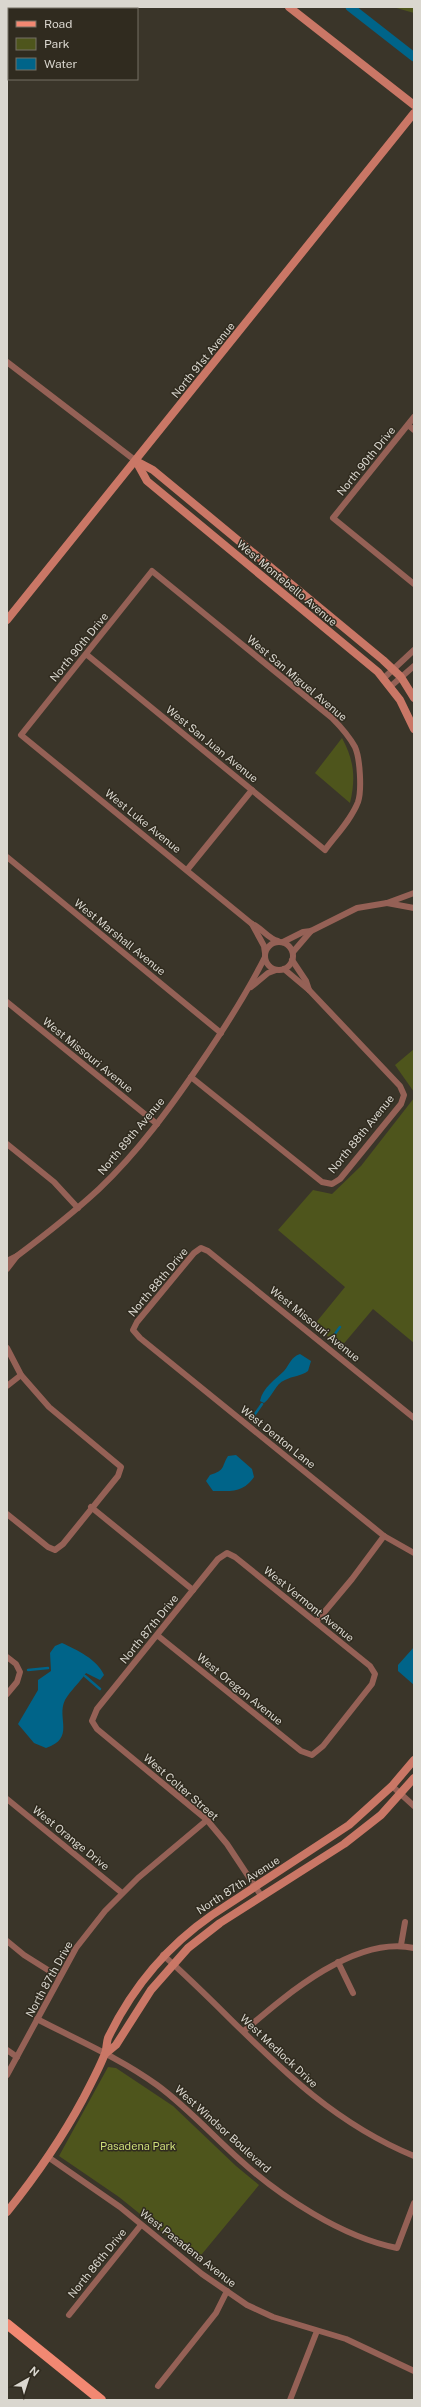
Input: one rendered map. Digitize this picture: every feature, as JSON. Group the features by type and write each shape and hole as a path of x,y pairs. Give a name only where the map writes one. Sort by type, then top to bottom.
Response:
{"main road":[{"path":"7,2324 101,2400"}],"street":[{"path":"289,7 414,105"},
{"name":"North 91st Avenue","path":"8,618 136,462 414,112"},
{"name":"West Montebello Avenue","path":"7,362 136,462 153,470 393,670 401,678 414,698"},
{"name":"North 90th Drive","path":"414,417 333,518 414,584"},
{"path":"408,425 414,430"},
{"name":"West Montebello Avenue","path":"136,462 147,481 384,678 400,700 414,729"},
{"name":"North 90th Drive","path":"21,735 152,570"},
{"name":"West San Miguel Avenue","path":"152,570 332,718 346,732 356,749 360,787 358,801 351,816 325,850"},
{"path":"384,678 414,650"},
{"name":"West San Juan Avenue","path":"86,654 325,850"},
{"path":"391,686 414,666"},
{"name":"West Luke Avenue","path":"21,735 188,870 252,924 259,927 272,940 280,942"},
{"path":"188,870 252,790"},
{"name":"West Marshall Avenue","path":"7,857 221,1033"},
{"path":"311,931 293,952 292,960 284,969 276,970 268,966 265,955 270,945 303,932 311,931 358,908 387,903 414,893"},
{"path":"387,903 414,908"},
{"name":"West Luke Avenue","path":"252,924 264,946 265,955"},
{"path":"280,942 291,948 293,952"},
{"name":"North 89th Avenue","path":"7,1261 16,1256 78,1208 100,1188 157,1124 191,1078 251,987 265,955"},
{"path":"292,960 306,981 309,990"},
{"path":"284,969 309,990"},
{"name":"North 89th Avenue","path":"251,987 268,973 276,970"},
{"name":"North 88th Avenue","path":"191,1078 322,1182 332,1184 340,1179 401,1104 404,1095 400,1086 309,990"},
{"name":"West Missouri Avenue","path":"7,1002 157,1124"},
{"path":"7,1144 54,1182 78,1208"},
{"name":"West Missouri Avenue","path":"201,1248 208,1251 414,1418"},
{"name":"North 88th Drive","path":"133,1330 137,1322 194,1253 201,1248"},
{"name":"North 89th Avenue","path":"7,1269 16,1256"},
{"name":"West Denton Lane","path":"133,1330 140,1338 384,1536 414,1553"},
{"path":"7,1348 21,1375 49,1407 120,1467 118,1476 62,1544 55,1550 48,1547 7,1514"},
{"path":"7,1386 21,1375"},
{"path":"91,1507 193,1590"},
{"path":"316,1622 352,1579 384,1536"},
{"name":"North 87th Drive","path":"92,1721 97,1709 218,1559 227,1553"},
{"name":"West Vermont Avenue","path":"227,1553 235,1557 370,1666 375,1674 367,1690 323,1746 312,1755"},
{"name":"West Oregon Avenue","path":"157,1635 301,1751 312,1755"},
{"path":"7,1656 16,1664 20,1672 17,1682 7,1694"},
{"name":"West Colter Street","path":"92,1721 97,1729 207,1820 227,1844 262,1896"},
{"name":"North 87th Avenue","path":"7,2212 48,2157 79,2106 105,2054 107,2040 140,1983 163,1955 194,1927 349,1825 392,1786 414,1760"},
{"name":"North 87th Avenue","path":"105,2054 116,2045 151,1990 173,1964 203,1936 262,1896 344,1844 381,1815 414,1778"},
{"path":"392,1786 414,1806"},
{"name":"West Orange Drive","path":"7,1799 122,1893"},
{"name":"North 87th Drive","path":"7,2075 76,1948 122,1893 207,1820"},
{"path":"402,1945 405,1922"},
{"path":"7,1941 24,1955 59,1977"},
{"path":"244,2031 291,1990 338,1962 372,1951 402,1945 414,1948"},
{"name":"West Medlock Drive","path":"163,1955 244,2031 274,2063 308,2093 347,2122 387,2145 414,2156"},
{"path":"338,1962 353,1993"},
{"name":"West Windsor Boulevard","path":"37,2019 105,2054 157,2085 261,2178 297,2203 339,2227 376,2244 397,2248 414,2203"},
{"path":"7,2050 17,2057"},
{"name":"West Pasadena Avenue","path":"48,2157 98,2191 227,2291 273,2317 346,2339 414,2371"},
{"name":"North 86th Drive","path":"69,2315 141,2225"},
{"path":"158,2386 216,2313 227,2291"},
{"path":"290,2400 317,2331"}],"green space":[{"path":"393,7 414,7 414,13"},
{"path":"342,738 349,754 353,769 353,785 350,803 315,773"},
{"path":"414,1049 414,1092 395,1065"},
{"path":"414,1098 414,1343 373,1309 341,1347 314,1325 345,1287 278,1230 313,1190 332,1194 361,1166"},
{"name":"Pasadena Park","path":"108,2067 116,2068 173,2106 236,2166 259,2185 197,2260 119,2197 59,2156"}],"water":[{"path":"300,1354 311,1361 308,1371 282,1382 276,1387 264,1403 260,1401 267,1388 284,1371 293,1359"},
{"path":"236,1455 252,1469 254,1477 245,1486 236,1490 213,1491 206,1481 210,1475 221,1470 228,1456"},
{"path":"62,1643 92,1660 101,1669 104,1675 100,1680 86,1673 70,1693 65,1700 63,1707 63,1733 55,1744 46,1748 34,1743 18,1724 38,1690 38,1680 51,1671 50,1653 55,1646"},
{"path":"414,1647 414,1685 398,1671 398,1665"}],"waterway":[{"path":"350,7 414,57"},
{"path":"332,1338 340,1327"},
{"path":"253,1417 262,1404"},
{"path":"28,1670 48,1668"},
{"path":"85,1676 100,1689"}]}
